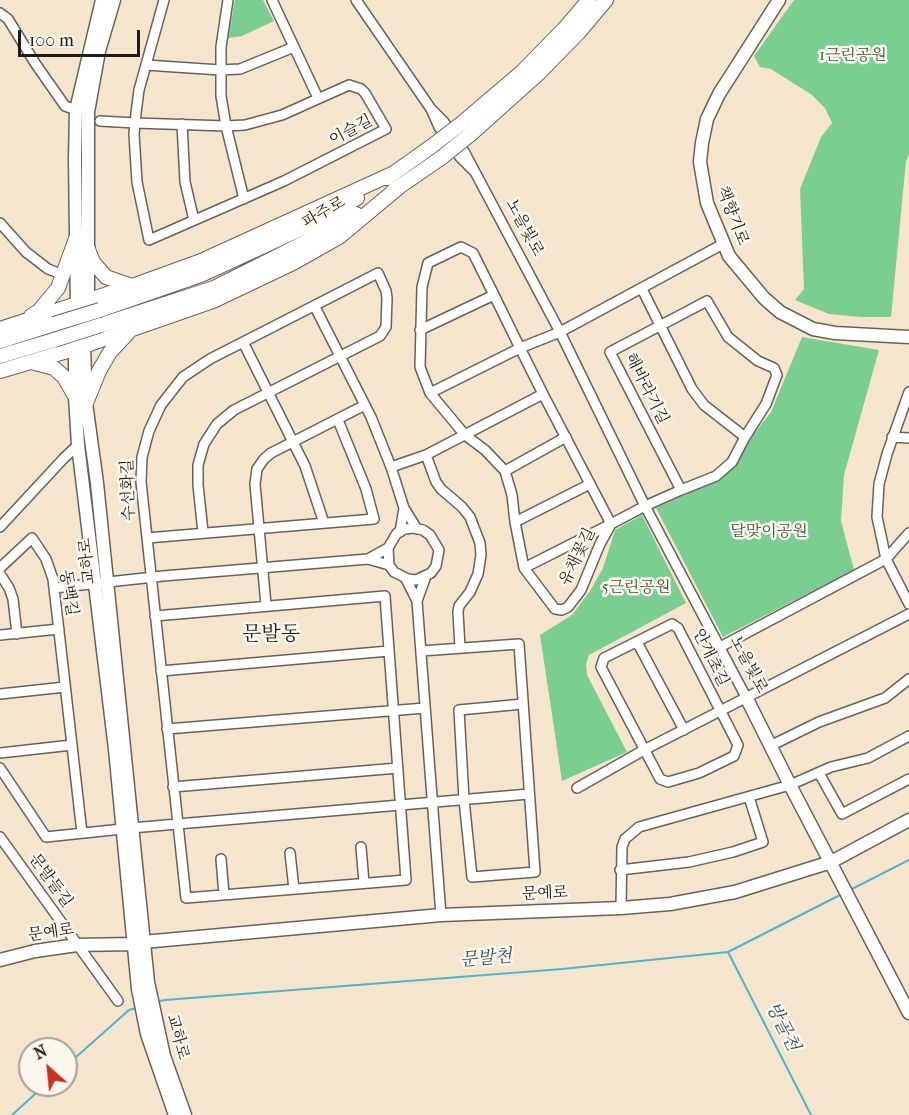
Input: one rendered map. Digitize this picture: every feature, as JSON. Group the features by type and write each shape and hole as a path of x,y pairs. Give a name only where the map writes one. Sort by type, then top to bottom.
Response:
{"main road":[{"name":"파주로","path":"0,341 201,276 318,221 394,173 462,123 523,71 589,0"},
{"name":"파주로","path":"0,356 214,288 324,233 399,187 472,133 539,73 606,0"},
{"path":"0,329 201,261 394,173"},
{"path":"0,371 28,361 80,348 213,301 293,263 339,237 399,187"},
{"path":"19,324 39,311 58,288 77,236"},
{"path":"88,249 93,262 106,277 132,286"},
{"path":"28,361 54,368 64,377 81,400 110,352 130,331"}],"street":[{"name":"교하로","path":"83,302 77,236 76,110 102,0"},
{"name":"교하로","path":"101,584 78,446 81,400 80,348 88,249 88,112 96,62 114,0"},
{"name":"이슬길","path":"100,121 135,123 245,126 263,122 349,85 361,88 386,129 284,181 149,240 137,182 135,123 139,90 164,0"},
{"path":"228,0 222,29 220,70 226,126 244,199"},
{"path":"272,0 318,98"},
{"name":"노을빛로","path":"356,0 431,109 439,127 460,157 475,172 560,332 645,506 746,697 894,989 909,1013"},
{"name":"책향기로","path":"779,0 719,94 707,119 700,162 706,203 723,244 740,271 780,312 813,329 835,333 909,337"},
{"path":"0,13 8,19 65,106 76,110"},
{"path":"146,65 220,70 240,69 294,47"},
{"path":"183,124 185,182 194,220"},
{"path":"0,223 26,252 48,269 64,274"},
{"path":"430,393 520,348 560,332 723,244"},
{"name":"유채꽃길","path":"461,247 473,253 611,524 581,590 568,607 562,610 555,609 524,568 512,495 505,471 485,450 465,435 430,393 420,367 422,287 428,263 461,247"},
{"name":"수선화길","path":"155,616 385,596 406,880 186,898 177,824 174,787 167,729 161,671 155,616 151,578 140,471 144,445 153,420 171,390 183,377 210,359 378,273 387,298 384,332 380,336 268,392 225,416 217,424 204,444 197,475 203,532"},
{"path":"642,289 692,390 704,405 745,437"},
{"path":"420,330 494,294"},
{"name":"해바라기길","path":"645,506 716,476 732,462 766,404 777,375 774,368 758,361 728,337 707,302 610,352 681,490"},
{"path":"315,307 365,405 392,467 404,508 417,529"},
{"path":"243,342 312,482 324,523"},
{"path":"909,392 892,437 879,484 877,517 886,559 909,604"},
{"path":"392,467 426,455 543,394"},
{"name":"교하로","path":"81,400 138,943 159,1072 175,1115"},
{"path":"267,605 255,484 257,469 271,453 365,405"},
{"name":"수선화길","path":"147,538 374,519 366,489 338,420"},
{"path":"505,471 566,437"},
{"path":"892,437 909,438"},
{"path":"0,527 78,446"},
{"path":"426,455 436,482 470,517 480,543 478,574 470,592 459,606 460,648"},
{"path":"515,522 590,484"},
{"name":"유채꽃길","path":"524,568 645,506"},
{"path":"400,532 404,508"},
{"path":"405,529 417,529 430,535 436,542 439,550 436,566 426,576 416,580 406,579 394,572 389,565 388,548 391,540 400,532 405,529"},
{"path":"720,648 886,559 909,533"},
{"name":"동백길","path":"0,568 32,538 46,559 54,588 82,833"},
{"path":"368,559 388,548"},
{"path":"54,588 368,559 389,565"},
{"path":"0,574 13,599 17,634"},
{"path":"417,601 426,576"},
{"path":"406,579 417,601 441,915"},
{"path":"720,711 909,614"},
{"name":"안개초길","path":"672,624 678,628 738,745 734,756 699,773 668,782 660,779 601,667 604,658 637,642 672,624"},
{"name":"동백길","path":"0,635 58,629"},
{"path":"637,642 684,730"},
{"path":"421,651 519,645 535,872 472,877 464,800 459,710 523,704"},
{"path":"161,671 389,651"},
{"path":"770,746 819,722 885,698 909,679"},
{"path":"0,694 65,687"},
{"path":"167,729 425,708"},
{"name":"안개초길","path":"644,750 720,711"},
{"path":"621,908 622,847 625,839 639,827 790,785 831,767 867,758 909,736"},
{"path":"0,753 72,745"},
{"path":"577,788 644,750"},
{"path":"0,768 46,837 529,794"},
{"path":"174,787 398,768"},
{"path":"819,773 842,814 909,779"},
{"path":"620,870 689,862 733,852 763,842 749,797"},
{"name":"문예로","path":"0,960 35,951 77,945 138,943 441,915 670,904 735,892 831,862 909,820"},
{"name":"문발들길","path":"0,837 118,1001"},
{"path":"361,847 364,883"},
{"path":"291,853 294,889"},
{"path":"221,859 224,895"},
{"name":"교하로","path":"149,1019 185,1115"}],"green space":[{"path":"235,0 263,0 274,21 242,36 228,38"},
{"name":"1근린공원","path":"794,0 909,0 909,155 906,161 891,317 829,314 795,300 804,289 800,189 821,137 832,123 825,108 812,95 771,69 760,67 754,56"},
{"name":"달맞이공원","path":"802,337 879,350 844,475 841,521 854,570 723,637 656,508 721,478 734,467 749,440 771,412"},
{"name":"5근린공원","path":"642,515 686,603 589,655 586,664 587,675 627,752 562,781 540,635 572,615 590,591 603,568 615,530"}],"waterway":[{"name":"문발천","path":"850,890 909,860"},
{"name":"문발천","path":"156,1002 562,969 728,952 842,894"},
{"name":"방골천","path":"728,952 811,1115"},
{"name":"문발천","path":"78,1055 129,1010 136,1008"},
{"name":"문발천","path":"12,1115 32,1097"}],"district":[{"name":"문발동","path":"271,635"}]}
